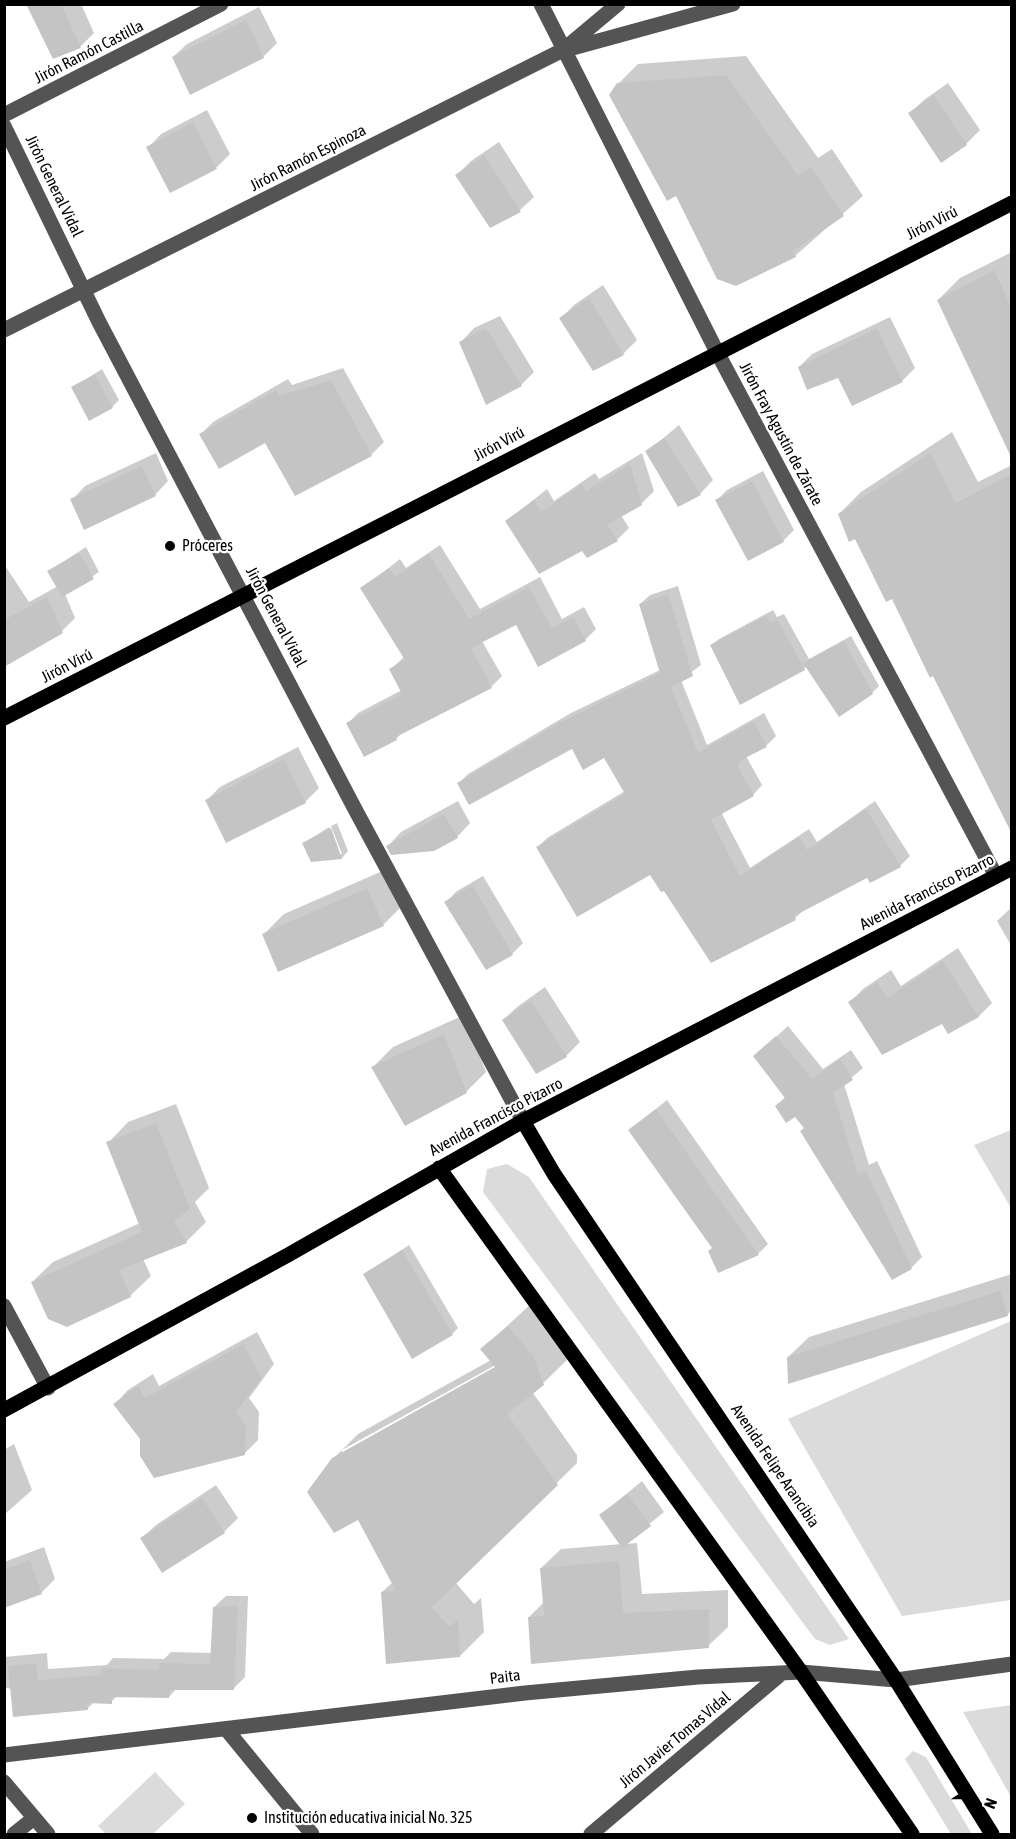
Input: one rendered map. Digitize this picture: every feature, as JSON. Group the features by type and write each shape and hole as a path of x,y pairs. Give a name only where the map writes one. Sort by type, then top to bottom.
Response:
{"main road":[{"name":"Jirón Virú","path":"4,718 1011,203"},
{"name":"Avenida Francisco Pizarro","path":"4,1410 48,1388 523,1121 1011,868"},
{"name":"Avenida Felipe Arancibia","path":"523,1121 554,1174 896,1680 992,1834"},
{"path":"439,1168 801,1672 912,1834"}],"street":[{"name":"Jirón Ramón Castilla","path":"4,116 221,4"},
{"name":"Jirón Fray Agustín de Zárate","path":"541,4 717,352 996,876"},
{"name":"Jirón Ramón Espinoza","path":"4,330 563,50 618,4"},
{"path":"563,50 733,4"},
{"name":"Jirón General Vidal","path":"4,126 99,322 245,596 351,802 523,1121"},
{"path":"4,1306 48,1388"},
{"name":"Paita","path":"4,1755 525,1693 698,1677 801,1672 896,1680 1011,1664"},
{"name":"Jirón Javier Tomas Vidal","path":"591,1834 782,1673"},
{"path":"226,1729 312,1834"},
{"path":"4,1782 48,1834"},
{"path":"14,1834 34,1818"}],"shaded area":[{"path":"1011,1130 1011,1208 974,1145"},
{"path":"507,1164 529,1177 849,1639 830,1645 815,1639 483,1192 487,1169"},
{"path":"1011,1321 1011,1600 902,1616 788,1419"},
{"path":"1012,1705 1011,1797 963,1712"},
{"path":"913,1751 926,1757 972,1834 951,1834 905,1759"},
{"path":"155,1772 185,1804 153,1834 106,1834 98,1826"}],"building":[{"path":"26,4 61,4 81,48 53,59"},
{"path":"246,20 264,58 190,95 172,57"},
{"path":"726,75 798,176 811,167 844,216 793,251 796,257 736,286 717,279 676,196 667,201 609,95 617,83"},
{"path":"934,95 967,145 941,163 908,113"},
{"path":"193,122 217,169 170,193 146,147"},
{"path":"484,155 521,212 490,228 455,175"},
{"path":"994,270 1011,307 1011,457 937,300"},
{"path":"589,298 624,355 593,371 559,318"},
{"path":"486,328 522,386 486,405 459,342"},
{"path":"877,328 903,382 852,406 838,378 807,390 798,367"},
{"path":"95,374 113,408 89,421 71,387"},
{"path":"331,380 372,456 295,496 265,443 219,469 199,434 276,390 279,396"},
{"path":"664,438 701,495 678,507 645,451"},
{"path":"930,453 956,503 1011,474 1011,832 933,676 930,678 892,599 886,602 855,539 849,542 838,514"},
{"path":"630,464 642,505 607,525 618,541 587,558 582,551 539,574 505,521 534,500 541,512 582,484 586,491"},
{"path":"142,466 156,496 84,530 70,499"},
{"path":"752,481 784,542 748,561 715,500"},
{"path":"79,553 94,579 62,597 47,571"},
{"path":"429,554 469,619 529,587 552,628 573,617 586,641 538,667 516,625 471,648 492,688 396,737 397,740 364,757 346,723 402,694 389,669 405,660 360,588 389,568 395,577"},
{"path":"668,594 693,676 671,687 698,753 754,721 767,747 739,761 741,763 737,765 754,796 711,820 740,876 799,837 807,850 866,809 901,867 870,883 867,878 794,916 796,920 711,963 664,891 661,892 650,875 577,917 536,847 625,794 604,758 583,770 572,749 469,805 457,783 561,722 660,673 639,604"},
{"path":"47,597 63,633 4,667 4,620"},
{"path":"766,616 770,623 777,619 805,670 740,705 710,645"},
{"path":"844,641 873,694 839,717 803,663"},
{"path":"284,759 306,803 226,843 205,800"},
{"path":"444,814 458,838 434,851 391,855 386,846"},
{"path":"331,828 342,859 311,862 302,843"},
{"path":"472,885 513,955 486,970 444,902"},
{"path":"367,888 384,926 278,972 262,934"},
{"path":"943,961 979,1017 948,1034 942,1024 882,1055 848,1002 877,982 887,998"},
{"path":"531,1000 567,1057 536,1074 502,1020"},
{"path":"444,1034 467,1093 405,1126 371,1067"},
{"path":"776,1036 812,1079 840,1059 853,1080 833,1093 858,1174 866,1171 912,1269 892,1280 800,1131 804,1128 795,1117 786,1123 775,1106 785,1098 753,1056"},
{"path":"656,1109 759,1255 718,1273 708,1251 712,1248 628,1130"},
{"path":"156,1123 190,1209 174,1221 187,1243 119,1270 131,1297 67,1327 48,1319 31,1282 142,1232 106,1142"},
{"path":"402,1250 453,1335 412,1359 363,1274"},
{"path":"1000,1291 1008,1316 788,1384 787,1357"},
{"path":"508,1326 534,1357 544,1385 507,1414 558,1485 432,1607 449,1627 458,1620 460,1657 386,1664 381,1592 396,1591 358,1520 334,1533 307,1492 332,1458 495,1367 480,1349"},
{"path":"243,1344 262,1378 236,1412 246,1426 245,1455 154,1478 140,1456 140,1439 113,1404 138,1386 145,1398"},
{"path":"627,1494 651,1526 622,1548 599,1515"},
{"path":"202,1498 225,1533 162,1573 140,1538"},
{"path":"30,1560 42,1594 4,1608 4,1569"},
{"path":"619,1561 623,1613 709,1609 709,1648 531,1664 528,1617 544,1616 540,1568"},
{"path":"238,1606 234,1690 170,1690 169,1698 112,1697 112,1704 87,1703 88,1710 13,1717 8,1666 36,1663 38,1680 101,1675 101,1668 158,1670 159,1663 210,1664 213,1607"}],"place":[{"name":"Próceres","path":"170,546"},
{"name":"Institución educativa inicial No. 325","path":"252,1818"}]}
